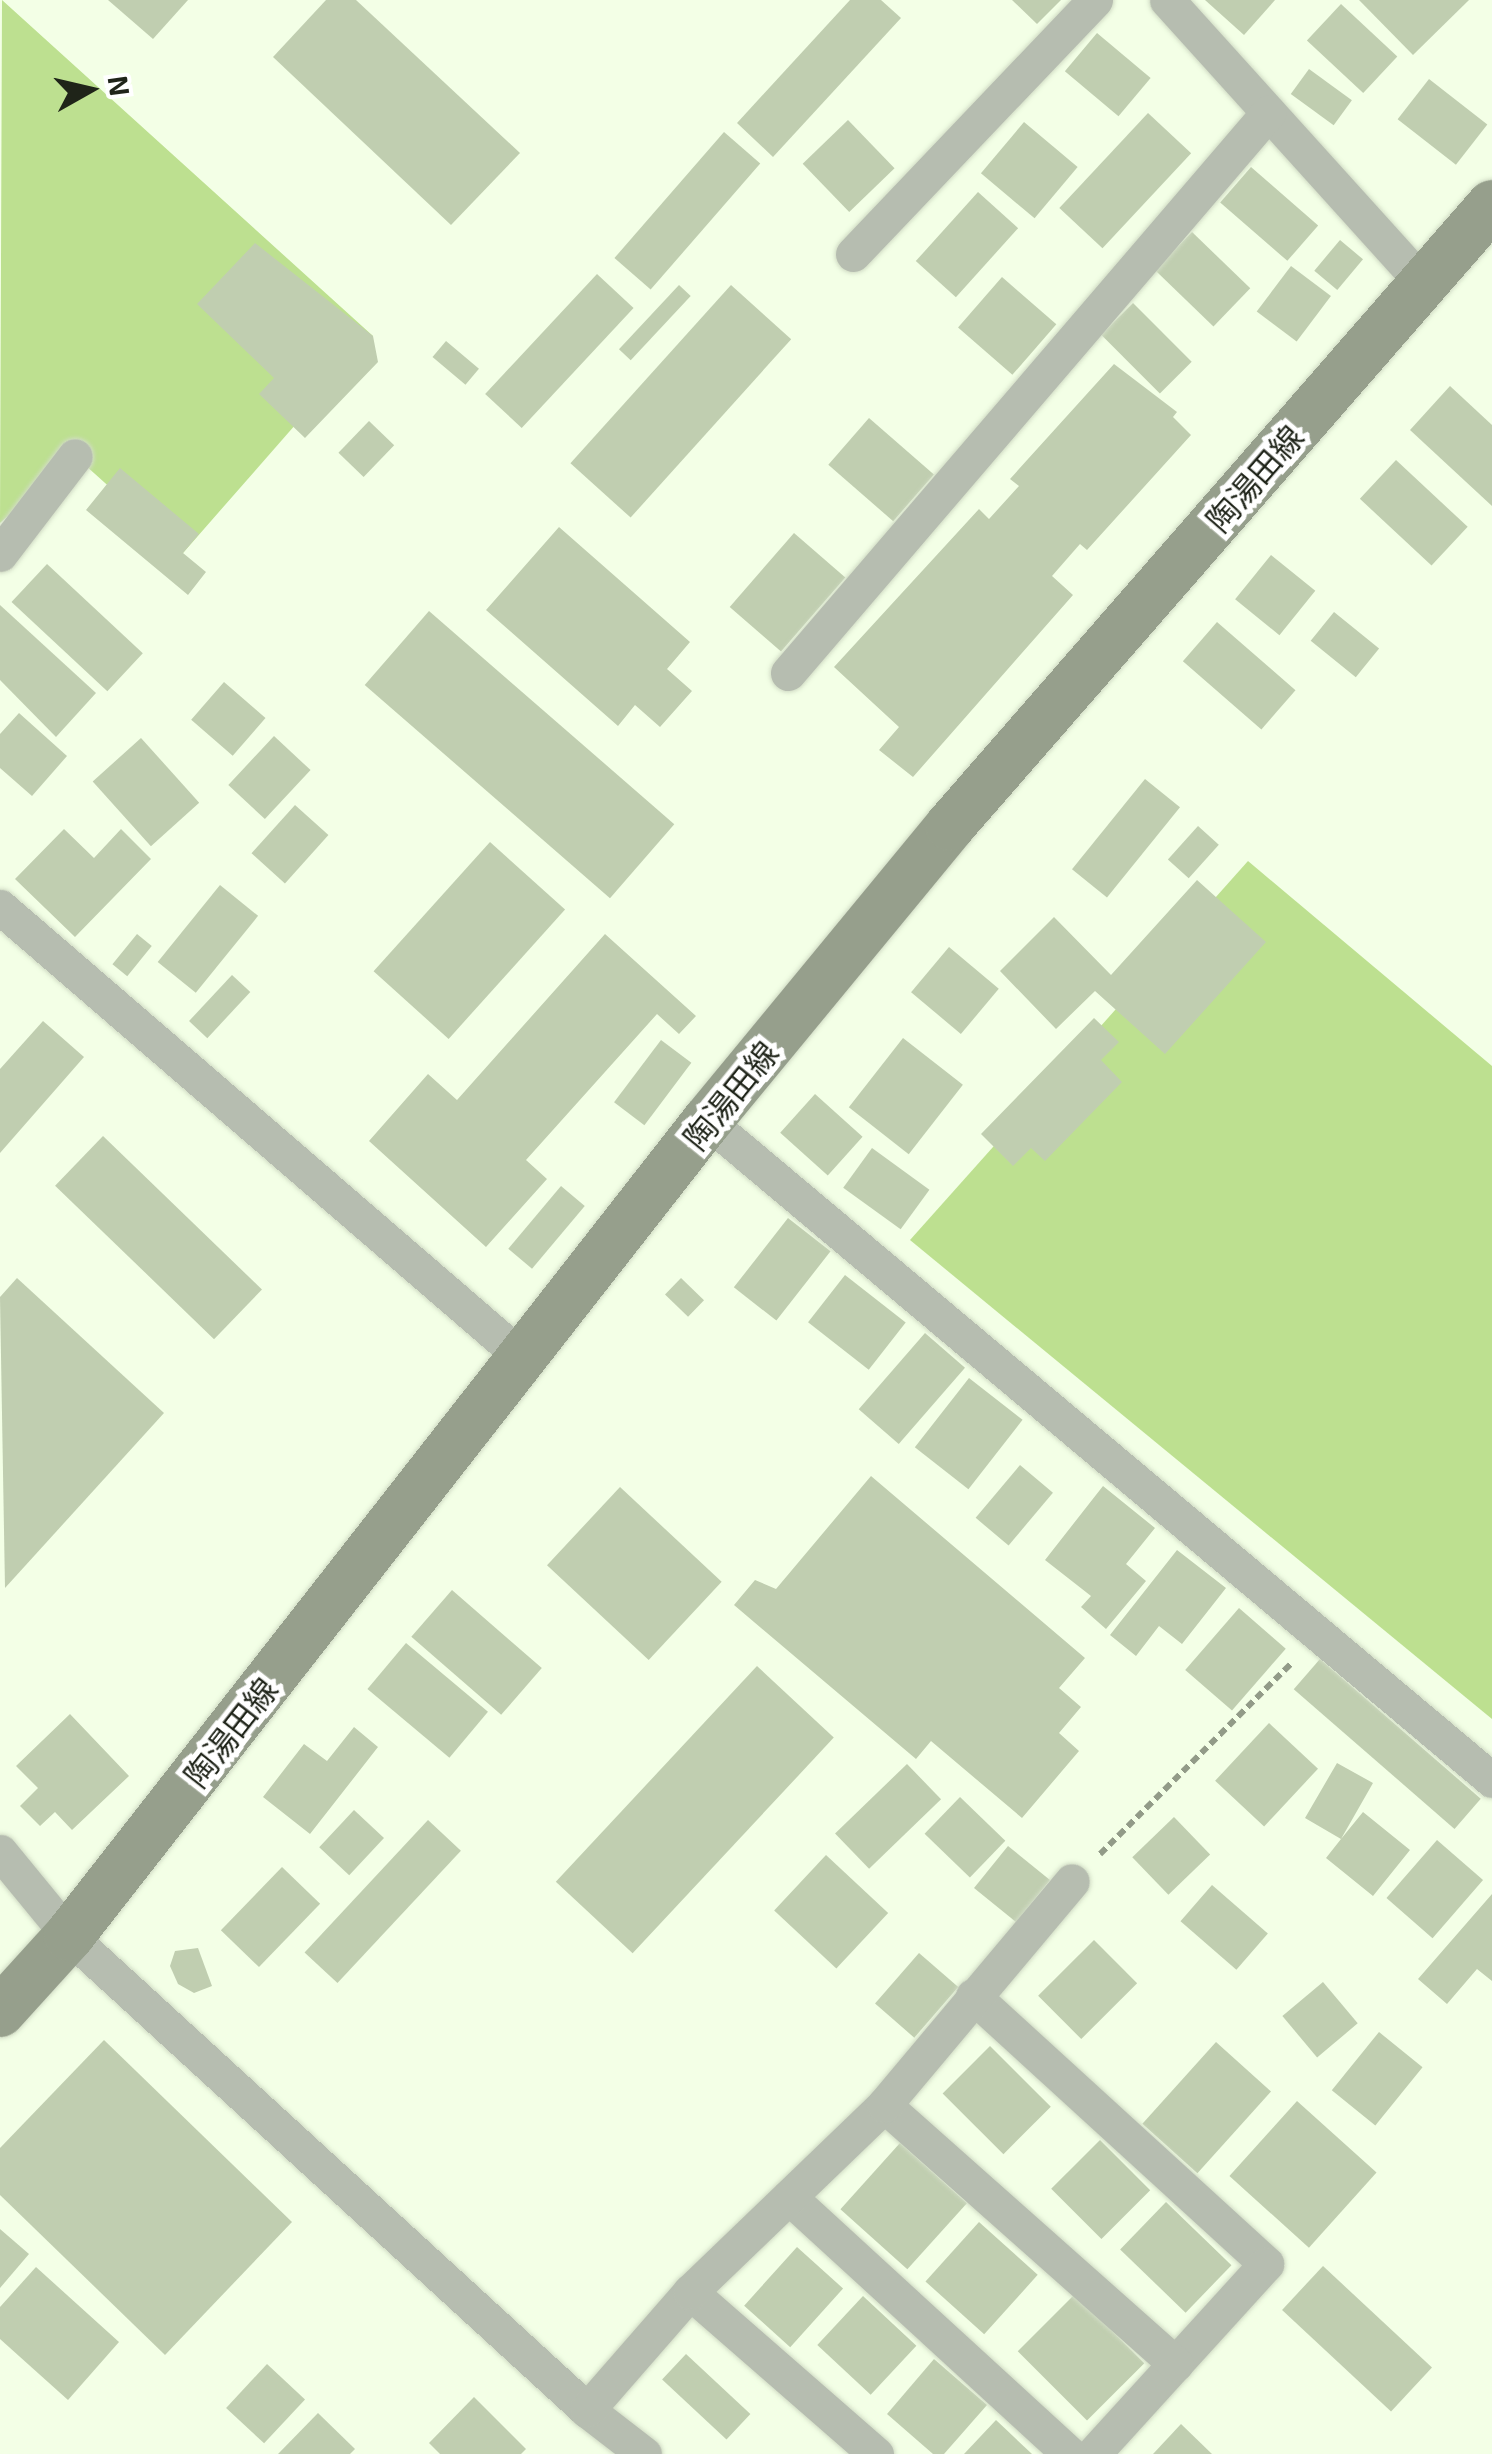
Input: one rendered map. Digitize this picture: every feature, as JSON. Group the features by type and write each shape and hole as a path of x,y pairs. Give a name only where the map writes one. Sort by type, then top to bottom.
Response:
{"main road":[{"name":"陶湯田線","path":"0,2012 69,1936 707,1121 950,826 1492,206"}],"street":[{"path":"853,254 1095,0"},
{"path":"1166,0 1424,284"},
{"path":"788,673 1268,113"},
{"path":"0,554 75,456"},
{"path":"0,907 524,1359"},
{"path":"707,1121 1322,1633 1492,1780"},
{"path":"0,1852 69,1936 587,2410 644,2454"},
{"path":"587,2410 690,2292 884,2105 1072,1881"},
{"path":"972,1996 1266,2264 1093,2454"},
{"path":"884,2105 1176,2364"},
{"path":"788,2197 1069,2454"},
{"path":"690,2292 876,2454"}],"path":[{"path":"1072,1881 1322,1633"}],"green space":[{"path":"2,0 373,336 183,553 75,456 0,523"},
{"path":"1248,861 1492,1066 1492,1719 910,1240"}],"building":[{"path":"108,0 188,0 153,39"},
{"path":"326,0 356,0 520,153 451,225 273,57"},
{"path":"850,0 881,0 901,18 773,157 737,123"},
{"path":"1012,0 1061,0 1037,24"},
{"path":"1205,0 1275,0 1244,35"},
{"path":"1359,0 1469,0 1413,55"},
{"path":"1341,4 1397,57 1363,93 1307,41"},
{"path":"1097,33 1151,78 1118,116 1065,71"},
{"path":"1309,69 1352,100 1334,125 1291,94"},
{"path":"1429,79 1487,125 1456,165 1398,119"},
{"path":"1148,113 1191,153 1102,248 1059,208"},
{"path":"848,120 895,168 849,212 803,164"},
{"path":"1024,122 1078,167 1035,218 981,173"},
{"path":"724,132 760,163 651,290 614,258"},
{"path":"1251,167 1318,225 1287,261 1220,202"},
{"path":"978,192 1018,228 956,297 916,261"},
{"path":"1192,232 1250,288 1213,326 1155,270"},
{"path":"1340,240 1363,259 1337,290 1314,271"},
{"path":"255,243 373,336 378,362 305,438 259,394 274,378 197,304"},
{"path":"1291,266 1331,296 1297,342 1257,312"},
{"path":"597,274 634,308 522,428 485,394"},
{"path":"1002,277 1056,324 1012,375 958,328"},
{"path":"679,285 691,296 631,360 619,349"},
{"path":"731,285 791,339 631,518 570,463"},
{"path":"1133,303 1192,362 1160,394 1101,335"},
{"path":"446,341 479,369 465,385 433,357"},
{"path":"1114,364 1177,412 1173,417 1191,435 1087,550 1080,544 1052,576 1073,595 913,777 879,750 899,727 834,667 979,509 989,519 1019,486 1010,479"},
{"path":"1450,386 1492,425 1492,506 1410,430"},
{"path":"869,418 934,474 893,521 828,465"},
{"path":"369,421 394,445 364,477 338,453"},
{"path":"1396,460 1468,527 1432,566 1360,499"},
{"path":"120,468 199,534 183,553 206,572 188,595 86,510"},
{"path":"559,527 690,642 667,669 692,691 660,727 635,705 618,726 486,610"},
{"path":"794,533 845,578 781,652 730,607"},
{"path":"1271,555 1315,591 1279,635 1235,599"},
{"path":"47,564 143,653 107,691 12,602"},
{"path":"0,605 96,693 56,737 0,680"},
{"path":"429,611 674,824 610,898 365,685"},
{"path":"1334,612 1379,649 1356,677 1311,641"},
{"path":"1217,622 1295,690 1261,729 1183,661"},
{"path":"224,682 266,718 233,756 191,720"},
{"path":"19,713 67,756 32,796 0,768 0,734"},
{"path":"274,736 311,770 265,819 228,785"},
{"path":"141,738 199,803 151,846 93,781"},
{"path":"1145,779 1180,807 1107,897 1072,869"},
{"path":"295,805 328,835 285,883 252,853"},
{"path":"1198,826 1219,845 1189,878 1168,859"},
{"path":"64,829 94,858 121,829 151,859 75,937 15,879"},
{"path":"490,842 565,910 449,1039 374,971"},
{"path":"1197,880 1266,942 1165,1054 1095,991 1056,1029 1000,971 1054,917 1111,975"},
{"path":"220,885 258,916 196,993 158,962"},
{"path":"137,934 152,946 127,976 112,964"},
{"path":"605,934 696,1016 679,1034 657,1014 526,1160 547,1179 486,1247 369,1141 428,1074 457,1100"},
{"path":"949,947 999,989 961,1034 911,992"},
{"path":"232,975 250,992 207,1038 189,1021"},
{"path":"1094,1018 1119,1042 1101,1060 1122,1082 1045,1161 1031,1148 1013,1166 981,1134"},
{"path":"43,1021 84,1057 0,1153 0,1069"},
{"path":"903,1038 963,1085 909,1154 849,1107"},
{"path":"661,1040 691,1063 644,1125 614,1102"},
{"path":"815,1094 863,1137 828,1175 780,1133"},
{"path":"103,1136 262,1290 214,1339 55,1186"},
{"path":"872,1148 929,1190 901,1229 843,1188"},
{"path":"561,1186 585,1206 532,1269 508,1249"},
{"path":"788,1218 831,1251 776,1321 734,1287"},
{"path":"845,1275 906,1322 869,1370 808,1322"},
{"path":"17,1278 164,1413 5,1588 0,1297"},
{"path":"681,1278 704,1300 688,1317 665,1295"},
{"path":"925,1333 965,1368 899,1444 859,1409"},
{"path":"969,1378 1023,1420 968,1489 915,1447"},
{"path":"1020,1465 1053,1493 1009,1545 976,1518"},
{"path":"871,1476 1085,1658 1059,1688 1081,1707 1059,1733 1079,1751 1022,1818 931,1741 916,1759 734,1605 755,1580 776,1589"},
{"path":"1103,1486 1155,1528 1126,1564 1146,1581 1106,1629 1081,1607 1091,1596 1045,1560"},
{"path":"620,1487 722,1582 649,1660 547,1565"},
{"path":"1177,1550 1226,1588 1182,1644 1159,1626 1136,1656 1110,1635"},
{"path":"452,1590 542,1668 501,1715 411,1637"},
{"path":"1239,1608 1286,1649 1232,1711 1185,1670"},
{"path":"406,1643 488,1712 449,1758 367,1689"},
{"path":"1320,1659 1481,1799 1455,1829 1294,1689"},
{"path":"757,1666 834,1738 633,1953 556,1882"},
{"path":"70,1714 129,1776 72,1830 55,1812 40,1826 20,1806 38,1788 16,1766"},
{"path":"1269,1723 1318,1769 1264,1826 1215,1781"},
{"path":"354,1727 378,1747 310,1834 263,1797 304,1744 327,1761"},
{"path":"1337,1763 1373,1783 1341,1839 1305,1818"},
{"path":"907,1764 941,1799 869,1869 835,1833"},
{"path":"960,1797 1005,1841 970,1877 925,1834"},
{"path":"354,1810 384,1838 349,1875 319,1847"},
{"path":"1363,1812 1410,1850 1373,1896 1326,1858"},
{"path":"1174,1817 1210,1854 1168,1895 1132,1857"},
{"path":"428,1820 461,1851 337,1983 305,1952"},
{"path":"1437,1840 1483,1880 1433,1938 1386,1898"},
{"path":"1008,1846 1050,1880 1016,1922 974,1888"},
{"path":"826,1855 888,1913 836,1969 774,1911"},
{"path":"282,1867 320,1904 259,1967 221,1930"},
{"path":"1212,1885 1268,1934 1236,1970 1181,1921"},
{"path":"1492,1894 1492,1981 1477,1969 1447,2004 1418,1979"},
{"path":"1094,1940 1137,1983 1081,2039 1038,1996"},
{"path":"198,1948 212,1986 194,1993 178,1984 170,1966 175,1951"},
{"path":"919,1953 958,1987 914,2038 875,2004"},
{"path":"1323,1982 1358,2023 1317,2057 1282,2016"},
{"path":"1379,2032 1423,2067 1375,2126 1332,2090"},
{"path":"104,2040 292,2222 165,2355 0,2195 0,2148"},
{"path":"1216,2042 1271,2092 1197,2173 1142,2124"},
{"path":"990,2046 1051,2107 1003,2154 943,2093"},
{"path":"1297,2101 1377,2173 1309,2248 1229,2176"},
{"path":"1100,2140 1150,2190 1101,2239 1051,2189"},
{"path":"900,2143 967,2203 907,2269 840,2209"},
{"path":"1166,2202 1231,2265 1186,2313 1120,2249"},
{"path":"979,2222 1038,2275 984,2334 925,2281"},
{"path":"0,2229 29,2254 0,2288"},
{"path":"797,2247 843,2288 790,2347 744,2306"},
{"path":"1323,2266 1432,2368 1391,2411 1282,2310"},
{"path":"36,2267 119,2342 68,2400 0,2339 0,2307"},
{"path":"1075,2294 1144,2363 1087,2421 1018,2351"},
{"path":"863,2296 916,2346 871,2395 817,2345"},
{"path":"686,2354 750,2414 726,2440 662,2380"},
{"path":"934,2359 987,2405 944,2454 933,2454 887,2414"},
{"path":"267,2364 305,2399 264,2443 226,2408"},
{"path":"474,2397 526,2449 521,2454 440,2454 429,2443"},
{"path":"318,2413 355,2449 350,2454 278,2454"},
{"path":"996,2420 1032,2454 964,2454"},
{"path":"1181,2424 1212,2454 1153,2454"}]}
